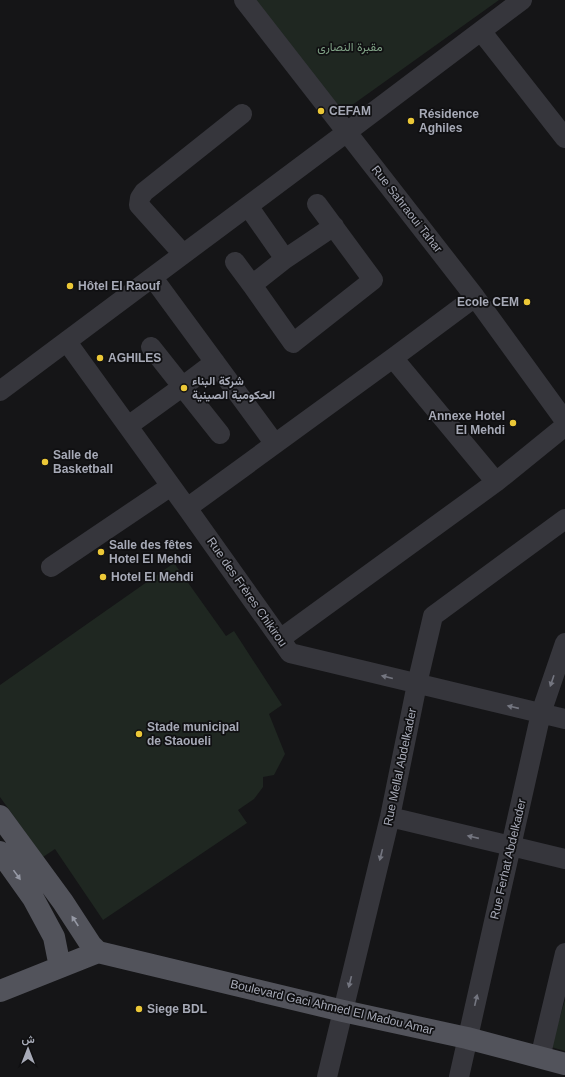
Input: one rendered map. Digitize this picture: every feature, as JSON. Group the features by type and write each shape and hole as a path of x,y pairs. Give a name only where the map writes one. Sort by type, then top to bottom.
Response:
{"main road":[{"path":"0,816 63,902 91,945 98,952 0,991"},
{"path":"0,852 33,898 54,937 60,967"},
{"name":"Boulevard Gaci Ahmed El Madou Amar","path":"98,952 343,1011 467,1038 565,1064"}],"street":[{"name":"Rue Sahraoui Tahar","path":"244,0 475,297 565,421"},
{"path":"0,391 153,278 522,0"},
{"path":"481,31 565,138"},
{"path":"183,254 139,205 140,198 144,192 242,114"},
{"path":"235,262 293,343 373,280 317,204"},
{"path":"248,206 285,259"},
{"path":"252,285 285,259 334,226"},
{"path":"153,278 275,444"},
{"path":"188,508 475,297"},
{"name":"Rue des Frères Chikirou","path":"67,342 188,508 290,653 565,719"},
{"path":"151,347 220,434"},
{"path":"393,358 496,482"},
{"path":"128,426 215,362"},
{"path":"280,640 496,482 565,426"},
{"path":"51,567 171,486"},
{"name":"Rue Mellal Abdelkader","path":"327,1077 390,818 433,616 565,519"},
{"name":"Rue Ferhat Abdelkader","path":"459,1077 541,713 565,643"},
{"path":"390,818 565,859"},
{"path":"540,1058 565,953"}],"green space":[{"name":"مقبرة النصارى","path":"252,0 499,0 341,113"},
{"name":"Stade municipal de Staoueli","path":"174,563 226,636 234,631 282,705 269,714 285,754 274,775 263,777 263,787 254,799 238,810 247,823 103,920 55,849 43,857 0,797 0,685"},
{"path":"565,1000 565,1051 551,1047"}],"place":[{"name":"CEFAM","path":"321,111"},
{"name":"Résidence Aghiles","path":"411,121"},
{"name":"Hôtel El Raouf","path":"70,286"},
{"name":"Ecole CEM","path":"527,302"},
{"name":"AGHILES","path":"100,358"},
{"name":"شركة البناء الحكومية الصينية","path":"184,388"},
{"name":"Annexe Hotel El Mehdi","path":"513,423"},
{"name":"Salle de Basketball","path":"45,462"},
{"name":"Salle des fêtes Hotel El Mehdi","path":"101,552"},
{"name":"Hotel El Mehdi","path":"103,577"},
{"name":"Stade municipal de Staoueli","path":"139,734"},
{"name":"Siege BDL","path":"139,1009"}]}
